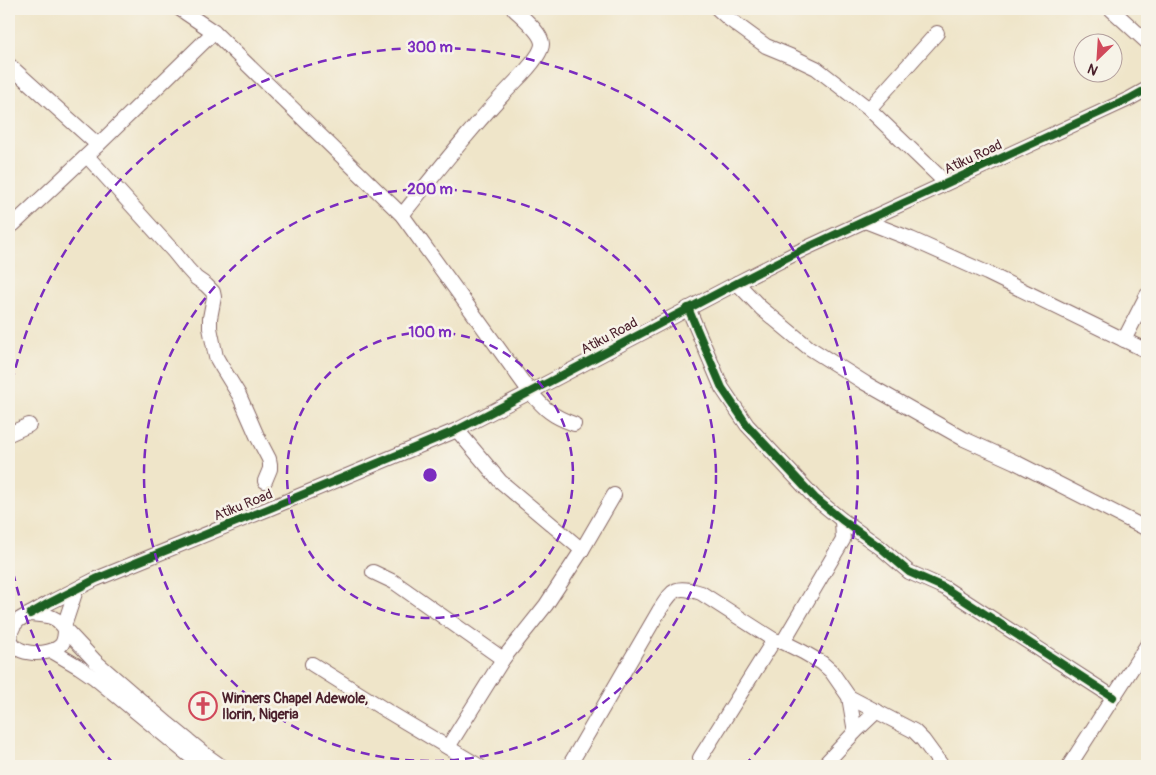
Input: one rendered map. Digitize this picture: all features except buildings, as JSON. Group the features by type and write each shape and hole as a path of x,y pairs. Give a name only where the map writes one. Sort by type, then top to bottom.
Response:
{"street":[{"path":"180,9 214,32 402,215 530,392 546,409 559,419 574,424"},
{"path":"402,215 489,108 528,69 540,51 542,44 540,37 528,21 514,9"},
{"path":"718,9 766,46 816,68 869,109 946,183"},
{"path":"1111,9 1147,42"},
{"path":"9,226 87,156 214,32"},
{"path":"869,109 937,33"},
{"path":"9,65 98,145"},
{"name":"Atiku Road","path":"19,618 96,579 457,430 802,250 1139,93"},
{"path":"87,156 196,278 206,284 213,292 210,328 216,357 240,395 269,459 270,469 265,481"},
{"path":"866,221 987,273 1147,351"},
{"path":"737,283 761,308 808,346 865,383 964,439 1015,462 1147,529"},
{"path":"1124,340 1147,295"},
{"path":"688,308 722,388 748,426 815,498 881,548 909,572 945,588 1113,697"},
{"path":"9,434 29,425"},
{"path":"457,430 500,481 582,550"},
{"path":"448,746 503,659 546,605 582,550 614,495"},
{"path":"700,758 779,641 843,540 842,520"},
{"path":"843,540 864,535"},
{"path":"373,572 394,582 503,659"},
{"path":"569,766 659,611 672,592 680,588 700,593 779,641 822,663 831,671 849,697 855,732"},
{"path":"9,651 31,653 52,651 62,643 65,638 65,627 76,590"},
{"path":"24,652 14,646 10,636 19,618 43,615 55,618 95,661 168,724 221,766"},
{"path":"1069,766 1147,645"},
{"path":"52,651 95,678 202,766"},
{"path":"312,664 480,766"},
{"path":"849,697 914,731 942,766"},
{"path":"823,766 876,711"}],"cycle path":[{"path":"30,614 96,579 457,430 802,250 1147,89"},
{"path":"688,308 722,388 747,425 815,498 881,548 909,572 945,588 1113,697"}],"place":[{"name":"Winners Chapel Adewole, Ilorin, Nigeria","path":"203,706"}]}
